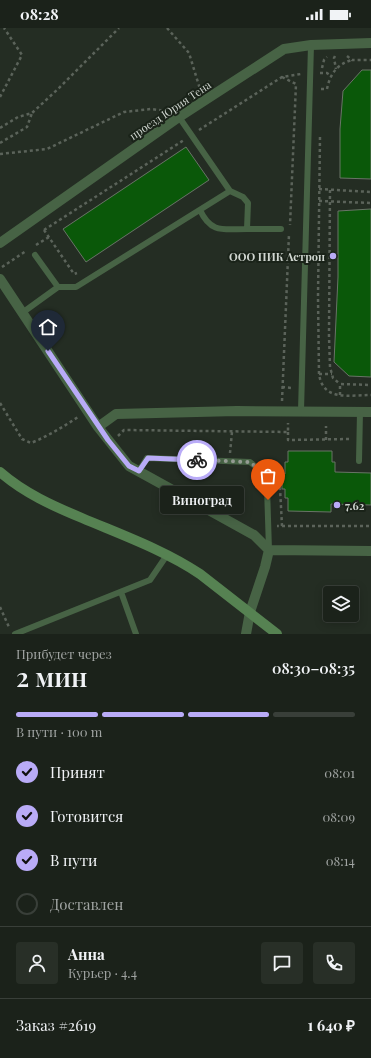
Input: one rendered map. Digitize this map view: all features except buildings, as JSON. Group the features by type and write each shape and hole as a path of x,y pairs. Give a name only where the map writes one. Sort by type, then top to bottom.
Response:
{"main road":[{"path":"0,472 22,489 41,500 187,565 277,634"}],"street":[{"name":"проезд Юрия Тена","path":"0,243 176,114 204,101 284,49 311,45 339,48 371,43"},
{"path":"0,279 98,427 129,466 254,535 269,550 371,551"},
{"path":"98,427 116,414 237,410 371,412"},
{"path":"246,634 250,612 269,550"}],"lane":[{"path":"301,411 311,45"},
{"path":"176,114 230,191 243,197 248,203 247,229"},
{"path":"22,313 58,287 76,287 230,191"},
{"path":"200,210 205,221 212,226 223,229 281,229"},
{"path":"35,255 58,287"},
{"path":"359,461 360,412"},
{"path":"139,471 148,458 250,462 262,472 268,487 269,550"},
{"path":"15,634 150,580 167,555"},
{"path":"121,592 136,634"}],"path":[{"path":"0,97 22,55 4,28"},
{"path":"0,128 18,117 32,113 119,28"},
{"path":"167,28 189,53 204,101"},
{"path":"339,48 352,60"},
{"path":"336,69 334,58 339,48"},
{"path":"331,76 327,73 322,73 322,66 324,60 339,48"},
{"path":"321,97 321,89 327,89 331,76 336,69 345,62 352,60 371,60"},
{"path":"282,77 296,84 284,411 288,440 346,440 359,436"},
{"path":"0,154 47,149 124,112 151,109 176,114"},
{"path":"0,143 28,126 32,113"},
{"path":"320,135 320,383 333,395 371,395"},
{"path":"319,189 371,192"},
{"path":"330,190 330,367 333,378 340,384 371,385"},
{"path":"319,201 371,203"},
{"path":"44,230 84,204"},
{"path":"36,218 74,274 82,273"},
{"path":"0,269 20,255"},
{"path":"319,374 332,374"},
{"path":"340,384 340,395"},
{"path":"0,403 22,440 31,443 65,426 81,415"},
{"path":"326,426 326,440"},
{"path":"110,443 124,430 288,432"},
{"path":"231,441 232,432"},
{"path":"282,526 371,526"},
{"path":"0,607 5,618"}],"way so far":[{"path":"197,460 250,462 262,472 268,487 268,500"}],"place":[{"name":"ООО ПИК Астрон","path":"333,256"},
{"name":"Виноград","path":"268,500"},
{"name":"7.62","path":"337,505"}],"route":[{"path":"48,351 98,427 129,466 139,471 148,458 197,460"}]}
